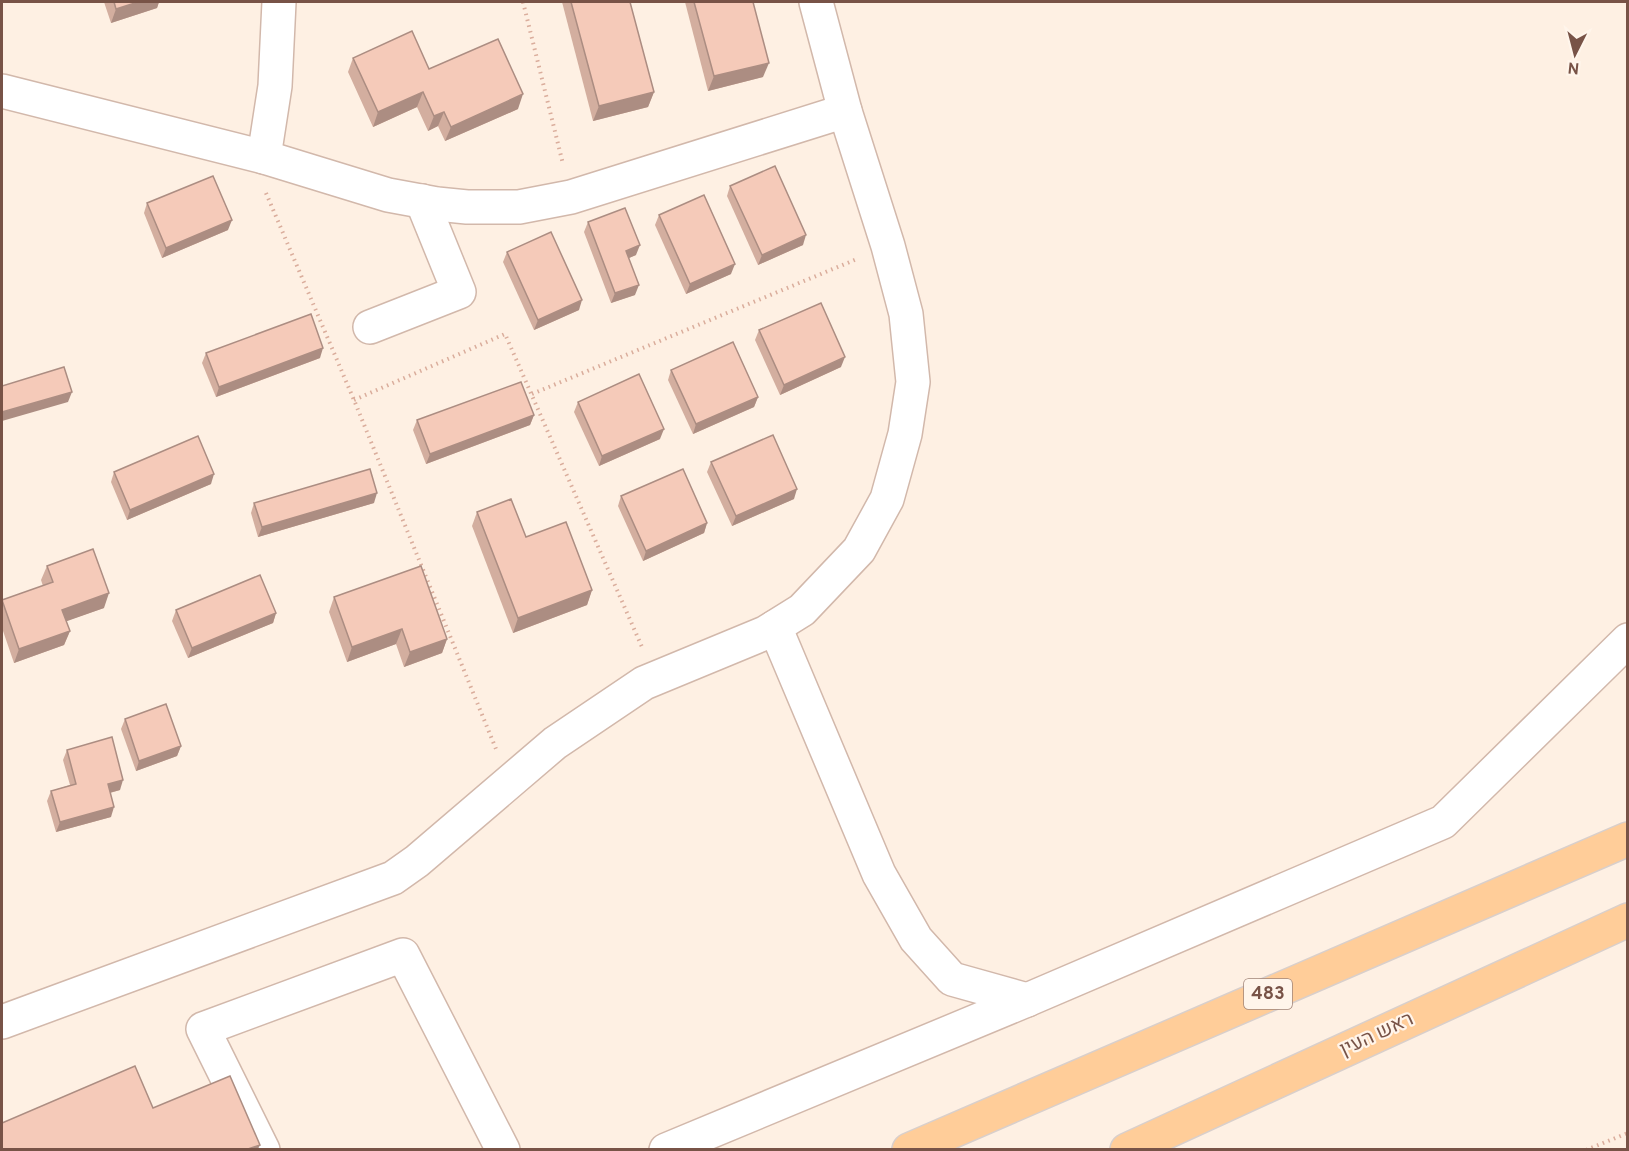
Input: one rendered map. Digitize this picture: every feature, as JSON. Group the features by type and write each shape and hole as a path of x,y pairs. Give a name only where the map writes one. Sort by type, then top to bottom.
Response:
{"main road":[{"name":"483","path":"909,1149 1628,838"},
{"name":"ראש העין","path":"1127,1149 1628,920"}],"street":[{"path":"257,155 274,87 279,2"},
{"path":"2,1022 393,878 417,861 555,743 644,683 765,633 802,610 859,550 887,499 905,434 913,382 906,314 888,246 845,111 816,2"},
{"path":"2,91 257,155 388,195 467,207 519,207 571,197 845,111"},
{"path":"370,327 459,292 422,201"},
{"path":"775,627 879,874 916,939 951,979 1027,1000"},
{"path":"666,1149 1027,1000 1443,822 1628,640"},
{"path":"263,1149 203,1029 403,955 503,1149"}],"path":[{"path":"523,2 571,197"},
{"path":"257,155 510,782"},
{"path":"531,394 888,246"},
{"path":"354,400 505,334 656,678"},
{"path":"1586,1149 1628,1133"}],"building":[{"path":"114,2 138,2 116,9"},
{"path":"571,2 630,2 654,92 599,106"},
{"path":"694,2 753,2 769,63 714,76"},
{"path":"412,31 429,69 498,39 523,94 451,127 444,112 434,116 423,92 378,112 353,58"},
{"path":"775,166 806,235 762,255 730,186"},
{"path":"213,176 232,220 166,248 147,203"},
{"path":"704,195 735,264 690,284 659,215"},
{"path":"625,208 640,245 626,251 639,285 615,293 588,222"},
{"path":"551,232 582,300 538,320 507,252"},
{"path":"821,303 845,357 784,385 759,330"},
{"path":"311,314 323,348 219,387 206,353"},
{"path":"733,342 758,397 696,424 671,370"},
{"path":"64,367 72,392 2,412 2,386"},
{"path":"639,374 664,429 602,456 578,402"},
{"path":"521,382 534,415 430,454 417,420"},
{"path":"773,435 797,489 736,516 711,462"},
{"path":"198,436 214,474 130,510 114,472"},
{"path":"370,469 377,493 262,527 254,503"},
{"path":"683,469 707,523 646,551 621,496"},
{"path":"511,499 526,537 566,522 592,590 518,618 477,512"},
{"path":"93,549 109,593 62,610 70,631 19,649 2,600 53,582 47,566"},
{"path":"421,566 447,639 410,652 402,629 352,647 334,597"},
{"path":"260,575 276,613 192,648 176,610"},
{"path":"166,704 181,746 139,761 125,719"},
{"path":"112,737 123,780 108,784 114,807 60,822 51,791 76,784 67,750"},
{"path":"135,1066 153,1108 230,1076 260,1145 248,1149 2,1149 2,1123"}]}
